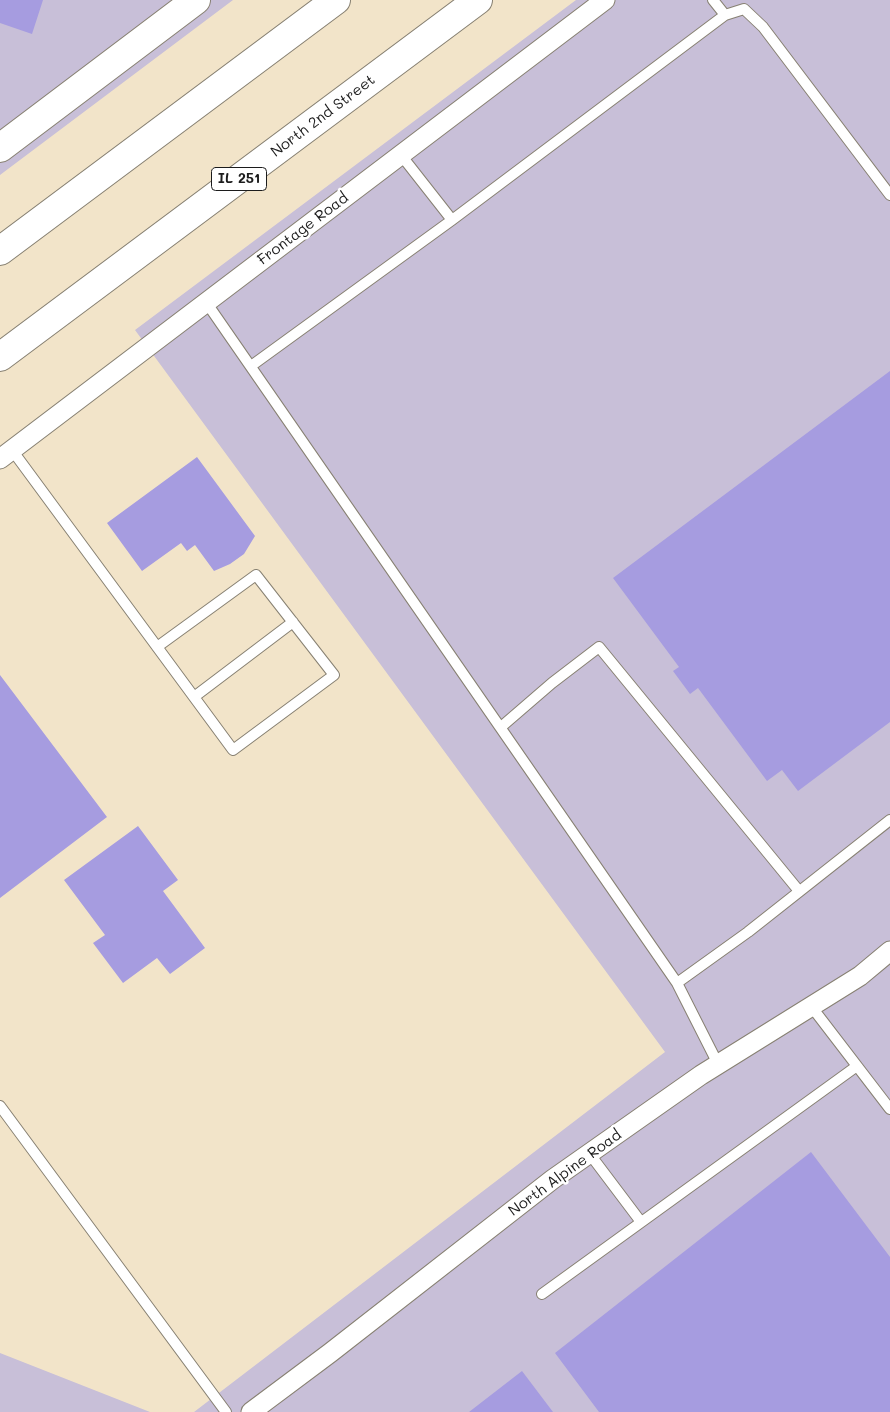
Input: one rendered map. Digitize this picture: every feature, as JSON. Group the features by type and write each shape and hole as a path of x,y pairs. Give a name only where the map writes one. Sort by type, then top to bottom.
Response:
{"main road":[{"path":"0,148 194,0"},
{"path":"0,251 336,0"},
{"name":"North 2nd Street","path":"0,358 478,0"}],"street":[{"name":"Frontage Road","path":"6,454 605,0"},
{"name":"North Alpine Road","path":"252,1412 553,1179 718,1064 860,976 890,951"}],"lane":[{"path":"713,0 725,15"},
{"path":"251,366 452,220 725,15 744,9 763,27 890,195"},
{"path":"401,155 452,220"},
{"path":"206,302 677,983 718,1064"},
{"path":"6,454 157,647 233,750 334,675 256,575 157,647"},
{"path":"194,697 293,622"},
{"path":"501,727 552,683 599,647 799,892"},
{"path":"677,983 748,932 890,820"},
{"path":"811,1006 890,1109"},
{"path":"542,1294 857,1066"},
{"path":"0,1106 226,1412"},
{"path":"589,1153 641,1222"}],"shaded area":[{"path":"0,0 233,0 0,175"},
{"path":"576,0 890,0 890,1412 194,1412 665,1052 135,330"},
{"path":"0,1353 150,1412 0,1412"}],"building":[{"path":"0,0 43,0 32,34 0,23"},
{"path":"890,371 890,722 798,791 782,770 767,781 698,688 690,694 673,671 679,667 613,578"},
{"path":"197,457 255,536 244,554 230,564 214,571 195,545 187,551 181,543 142,571 107,523"},
{"path":"0,675 107,817 0,898"},
{"path":"138,826 178,880 163,891 205,948 170,974 157,958 123,983 93,943 105,935 64,880"},
{"path":"811,1152 890,1257 890,1412 599,1412 555,1353"},
{"path":"522,1371 553,1412 469,1412"}]}
